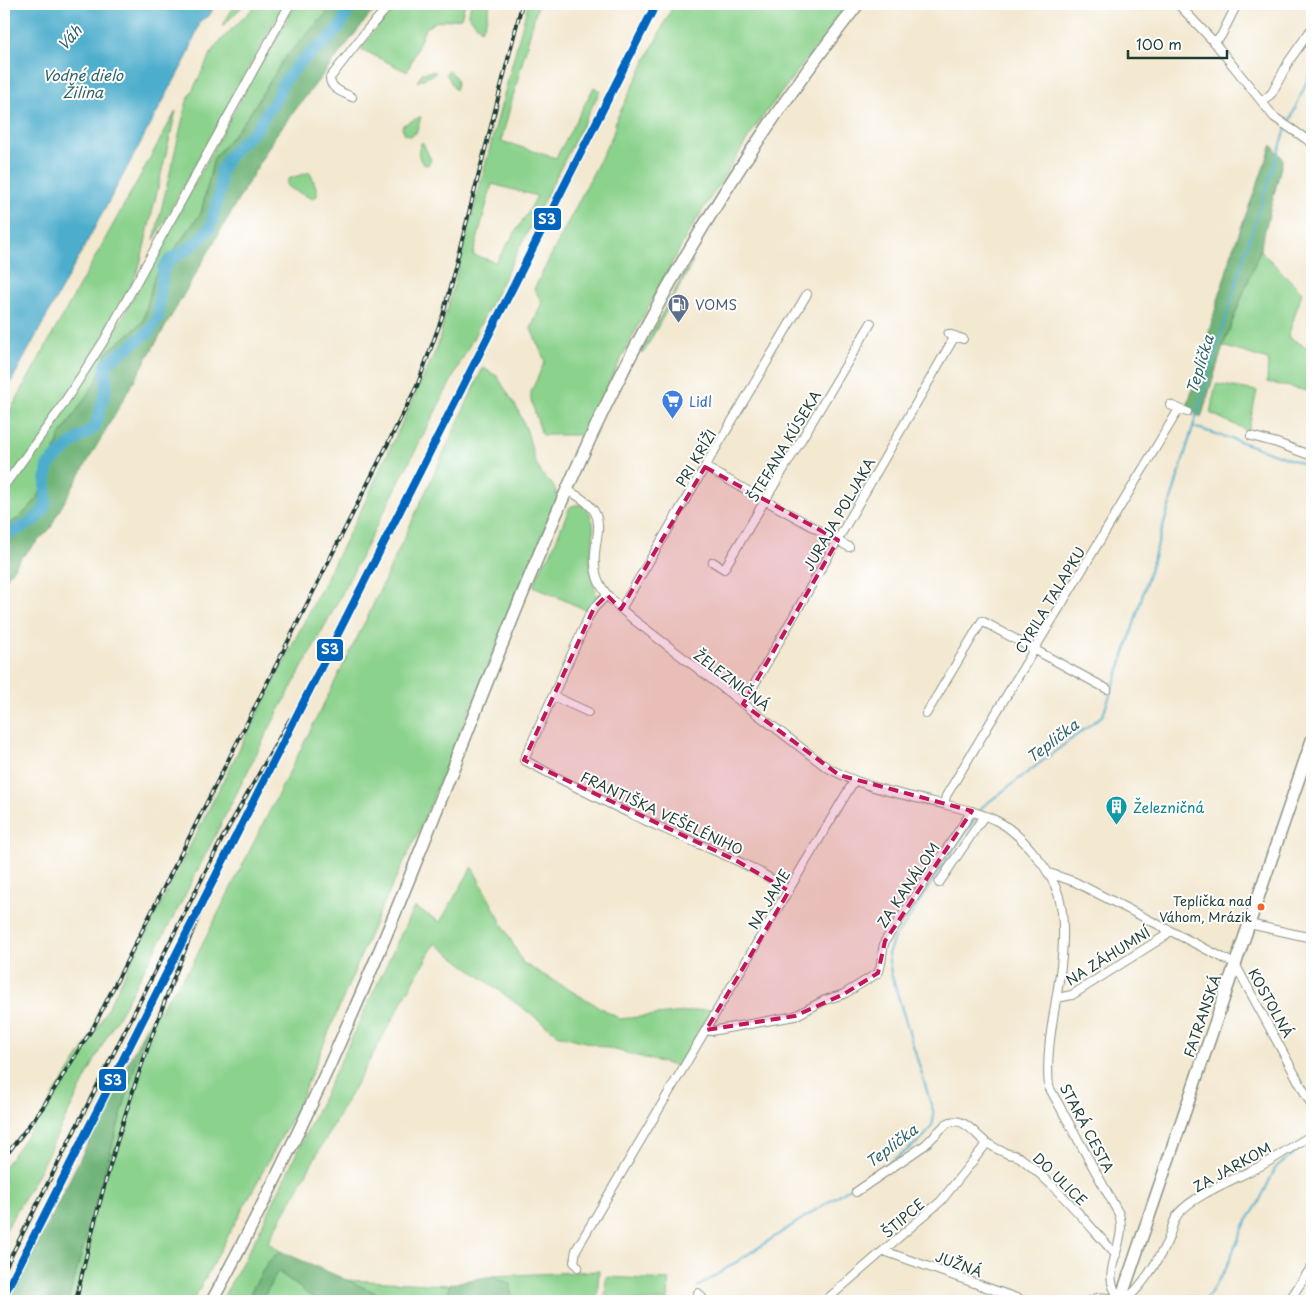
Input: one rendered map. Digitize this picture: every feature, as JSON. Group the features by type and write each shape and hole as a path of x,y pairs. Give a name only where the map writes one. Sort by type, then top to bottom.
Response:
{"main road":[{"path":"212,1301 289,1152 360,996 567,490 608,402 676,272 714,207 760,135 858,4"},
{"name":"FATRANSKÁ","path":"1121,1300 1249,924 1308,766 1312,740"}],"street":[{"path":"4,486 58,412 105,338 290,4"},
{"path":"352,97 333,87 330,78 390,4"},
{"path":"1178,4 1214,42 1274,117 1312,143"},
{"path":"1214,42 1221,36 1236,4"},
{"path":"1262,102 1272,93 1289,60 1312,28"},
{"name":"PRI KRÍŽI","path":"621,609 807,294"},
{"name":"ŠTEFANA KÚSEKA","path":"713,562 724,569 871,323"},
{"name":"JURAJA POLJAKA","path":"743,704 955,336"},
{"path":"1170,405 1188,412"},
{"name":"CYRILA TALAPKU","path":"944,804 946,796 1179,409"},
{"path":"1251,436 1312,456"},
{"path":"705,467 849,546"},
{"name":"ŽELEZNIČNÁ","path":"567,490 587,502 596,516 598,533 595,566 601,586 621,609 824,766 854,781 978,813 997,821 1012,831 1027,845 1049,873"},
{"path":"588,712 553,696 589,616 607,595"},
{"path":"926,714 982,621 1107,689"},
{"name":"FRANTIŠKA VEŠELÉNIHO","path":"553,696 524,760 551,775 668,831 737,861 789,891"},
{"name":"NA JAME","path":"578,1267 574,1262 576,1250 854,781"},
{"path":"939,883 978,813"},
{"name":"ZA KANÁLOM","path":"706,1030 711,1031 795,1016 825,1000 844,994 878,973 881,969 881,954 885,941 978,813"},
{"path":"1049,873 1075,882 1235,964"},
{"name":"STARÁ CESTA","path":"1049,873 1059,895 1063,940 1047,1066 1049,1087 1119,1214 1122,1223 1122,1233 1111,1275 1112,1289 1121,1300"},
{"path":"1249,924 1312,938"},
{"name":"NA ZÁHUMNÍ","path":"1057,998 1072,995 1165,936 1169,930"},
{"name":"KOSTOLNÁ","path":"1235,964 1312,1106"},
{"name":"DO ULICE","path":"856,1192 925,1145 950,1122 965,1123 987,1143 1002,1151 1020,1157 1034,1168 1054,1187 1116,1255"},
{"name":"ZA JARKOM","path":"1121,1300 1132,1295 1160,1256 1168,1240 1173,1223 1180,1212 1203,1195 1267,1162 1312,1135"},
{"name":"ŠTIPCE","path":"825,1301 941,1201 987,1143"},
{"name":"JUŽNÁ","path":"884,1251 1025,1301"},
{"path":"1289,1301 1312,1266"},
{"path":"698,1293 705,1301"},
{"path":"1090,1301 1095,1298 1121,1300"}],"highlighted area":[{"path":"705,467 838,540 743,704 839,775 972,811 885,941 878,973 844,994 795,1016 706,1030 789,891 737,861 524,760 594,608 607,595 621,609"}],"green space":[{"path":"235,4 245,4 222,27"},
{"path":"257,4 284,4 154,240 187,101 215,46"},
{"path":"296,4 335,4 284,59 247,118 214,158 201,213 154,277 143,322 106,353 97,380 60,436 38,498 19,518 4,527 4,422 176,111 140,264 107,346 249,84"},
{"path":"335,4 382,4 368,17 275,136 51,528 21,558 4,581 4,527 19,518 38,498 60,436 97,380 106,353 143,322 154,277 201,213 214,158 247,118 284,59"},
{"path":"400,4 465,4 461,18 435,22 425,29 407,72 361,49 384,18"},
{"path":"471,4 490,4 485,24 481,30 468,15"},
{"path":"528,4 538,4 501,141 556,158 594,87 600,91 337,603 269,729 178,909 104,1042 36,1177 4,1233 4,1167 38,1120 99,1025 364,504 437,348","holes":["492,184 537,196 496,262 473,255"]},
{"path":"674,4 849,4 758,123 688,233 627,347 583,435 542,435 531,400 531,392 545,361 531,329 542,302 534,289 613,134 616,120"},
{"path":"434,71 436,73 417,82 422,73"},
{"path":"448,71 456,79 457,85 455,90 446,73"},
{"path":"420,117 416,133 410,136 405,134 402,128 403,125"},
{"path":"421,143 423,143 431,160 428,165 423,164 419,156"},
{"path":"1272,145 1283,159 1260,250 1223,346 1201,418 1187,407 1233,249"},
{"path":"310,172 317,190 317,196 313,199 286,185 288,179"},
{"path":"1260,250 1302,292 1288,337 1312,350 1312,392 1267,382 1268,360 1223,346"},
{"path":"692,260 693,262 642,353 641,351"},
{"path":"483,368 497,376 517,408 527,431 535,461 542,474 554,486 558,498 418,833 377,917 297,1108 193,1301 68,1301 146,1027 192,965 367,618"},
{"path":"1216,384 1257,391 1248,431 1210,413"},
{"path":"582,505 588,511 594,532 590,567 597,598 588,611 533,586 543,564 550,555 570,507"},
{"path":"472,867 523,963 620,1019 712,1009 679,1067 559,1035 435,943 268,1242 280,1251 267,1263 246,1301 221,1301 258,1234 414,907 440,922"},
{"path":"146,1027 68,1301 9,1301"},
{"path":"280,1251 395,1301 317,1301 278,1271 261,1301 246,1301 267,1263"},
{"path":"277,1271 318,1301 262,1301"},
{"path":"599,1271 597,1301 511,1301 511,1284 493,1276"},
{"path":"493,1276 511,1284 511,1301 449,1301 449,1285"},
{"path":"606,1277 669,1280 668,1301 605,1301"},
{"path":"346,1280 449,1285 449,1301 395,1301"}],"water":[{"name":"Vodné dielo Žilina","path":"4,4 216,4 209,16 201,20 187,57 4,395"}],"waterway":[{"path":"4,536 32,522 43,511 46,501 48,465 76,440 95,427 106,389 106,364 149,332 158,318 163,268 171,259 194,245 210,228 220,191 221,171 228,158 254,132 277,97 283,83 303,59 326,42 340,26 352,4"},
{"name":"Teplička","path":"1289,123 1312,69"},
{"name":"Teplička","path":"980,811 982,807 1103,715 1127,647 1248,243 1286,129"},
{"path":"1194,427 1312,467"},
{"name":"Teplička","path":"698,1287 906,1151 921,1140 929,1131 934,1114 891,973 888,954 894,938 978,815"},
{"path":"1205,1301 1224,1272 1245,1224 1258,1204 1276,1167 1302,1147 1312,1142"}],"railway":[{"path":"4,1158 43,1107 94,1026 417,386 443,315 522,4"},
{"path":"4,1270 222,839 290,719"},
{"path":"76,1301 105,1183 141,1068 183,954 232,843"}],"transit line":[{"name":"S3","path":"4,1295 656,4"}],"place":[{"name":"VOMS","path":"679,323"},
{"name":"Lidl","path":"673,420"},
{"name":"Železničná","path":"1117,826"},
{"name":"Teplička nad Váhom, Mrázik","path":"1261,907"}],"water label":[{"name":"Váh","path":"69,37"}]}
